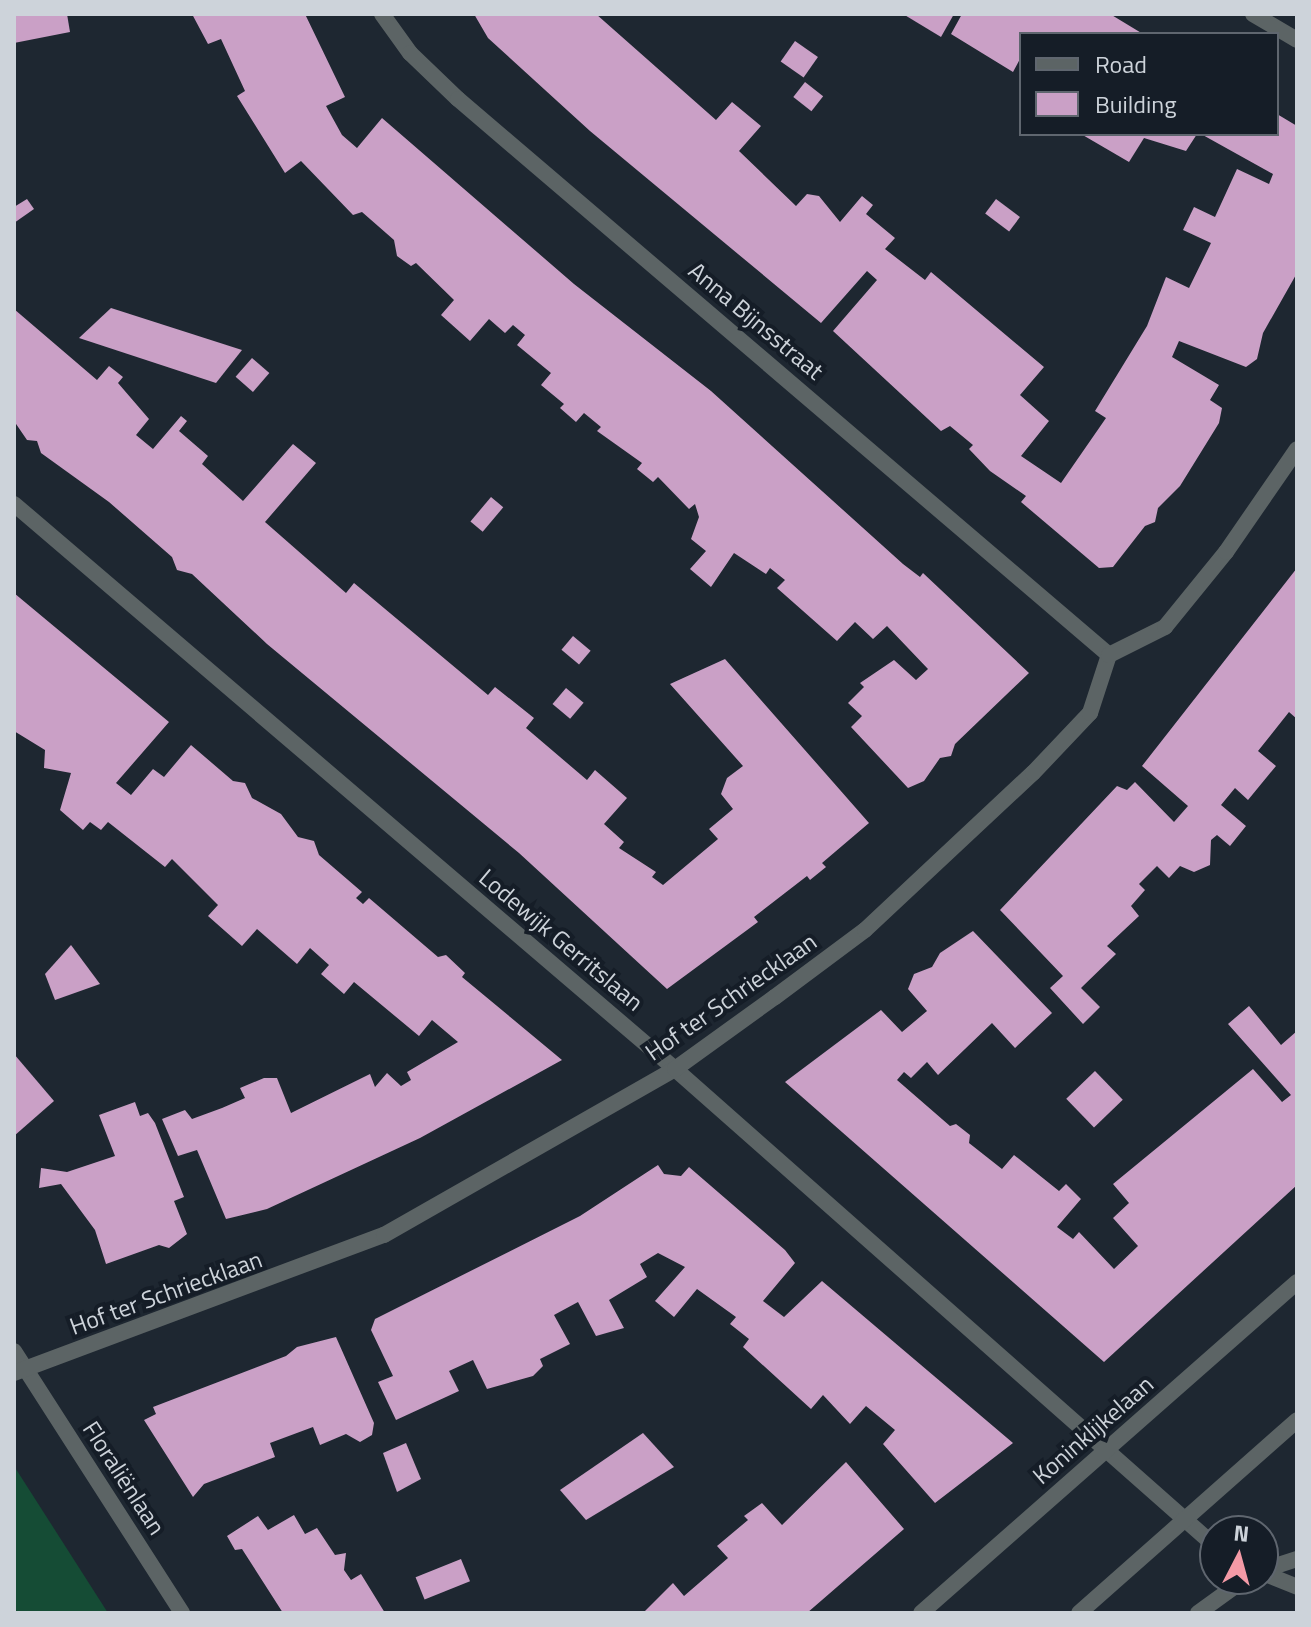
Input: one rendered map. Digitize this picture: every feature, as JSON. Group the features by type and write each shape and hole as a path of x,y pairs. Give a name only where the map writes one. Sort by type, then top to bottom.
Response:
{"street":[{"name":"Anna Bijnsstraat","path":"382,14 410,53 458,99 1109,655"},
{"path":"1253,14 1297,40"},
{"path":"1109,655 1165,627 1226,552 1297,449"},
{"name":"Lodewijk Gerritslaan","path":"14,504 675,1069 1199,1533"},
{"name":"Hof ter Schriecklaan","path":"20,1371 384,1235 675,1069 865,930 949,856 1090,713 1109,655"},
{"name":"Koninklijkelaan","path":"921,1613 1297,1282"},
{"name":"Floraliënlaan","path":"14,1351 20,1371 182,1613"},
{"path":"1079,1613 1297,1420"},
{"path":"1198,1613 1223,1595"}],"green space":[{"path":"14,1466 108,1613 14,1613"}],"building":[{"path":"14,14 67,14 70,32 14,43"},
{"path":"192,14 305,14 345,97 326,106 342,135 357,148 382,118 574,284 711,391 903,564 920,577 923,573 1029,673 955,744 951,756 940,758 924,781 908,788 851,727 862,716 848,703 864,687 860,683 894,660 916,680 928,669 887,626 873,639 855,622 837,641 777,588 785,580 770,568 766,574 734,553 711,587 690,569 706,551 691,539 699,517 695,504 689,509 658,477 653,482 637,469 642,463 597,431 601,427 584,413 576,422 560,408 564,404 541,385 551,373 517,345 525,335 513,325 505,333 489,319 470,341 441,315 454,300 416,263 411,266 397,256 394,240 362,212 353,215 301,161 285,173 237,96 245,91 221,39 208,44"},
{"path":"474,14 596,14 716,120 732,102 761,126 739,151 796,206 807,194 819,196 840,222 862,196 873,205 866,214 895,238 885,249 925,280 931,272 1044,367 1020,395 1049,421 1021,456 1061,483 1106,418 1095,411 1147,326 1166,277 1189,288 1211,243 1183,230 1194,207 1215,217 1237,169 1269,184 1273,174 1205,136 1279,136 1279,115 1297,126 1297,273 1263,333 1257,359 1246,367 1179,341 1172,357 1219,385 1210,400 1222,408 1219,423 1180,486 1158,508 1155,522 1145,526 1113,567 1099,568 1021,502 1026,496 990,471 969,449 973,445 950,426 941,431 833,331 877,280 867,271 821,323 590,131 488,38"},
{"path":"903,14 954,14 941,37"},
{"path":"962,14 1110,14 1140,32 1019,32 1019,61 1013,72 951,34"},
{"path":"795,41 818,57 804,78 781,61"},
{"path":"805,82 823,96 811,111 793,97"},
{"path":"1084,136 1196,136 1186,151 1144,138 1129,162"},
{"path":"27,199 34,209 14,223 14,207"},
{"path":"996,199 1020,217 1009,231 985,213"},
{"path":"111,308 242,350 216,383 79,338"},
{"path":"14,309 97,380 109,366 123,377 118,383 149,419 136,435 153,449 181,416 187,421 179,431 208,456 202,464 243,501 293,444 316,463 265,522 346,593 354,583 488,695 495,687 534,718 526,728 587,780 595,770 627,798 604,824 624,842 619,848 656,872 652,877 663,885 718,839 709,829 733,809 721,794 727,778 743,766 670,684 725,659 869,823 822,863 826,867 810,880 807,876 754,917 758,922 667,989 519,853 267,644 192,574 177,570 172,557 109,502 41,453 37,441 27,440 14,421"},
{"path":"252,358 269,373 253,392 236,377"},
{"path":"491,497 503,507 483,532 470,522"},
{"path":"1297,568 1297,719 1289,712 1258,751 1276,766 1248,800 1235,788 1221,805 1246,826 1230,846 1217,835 1211,840 1210,865 1194,872 1180,866 1169,878 1157,866 1139,884 1145,890 1131,906 1139,916 1107,946 1116,954 1081,988 1100,1007 1083,1024 1050,988 1063,976 1000,910 1117,786 1127,790 1135,782 1174,822 1188,806 1142,766"},
{"path":"14,593 169,722 116,783 131,795 153,769 164,777 191,745 233,781 245,783 252,798 281,814 298,837 314,841 319,855 362,892 356,898 363,904 369,898 438,957 446,955 465,973 462,977 562,1060 420,1138 267,1209 226,1219 197,1150 178,1156 162,1119 185,1110 192,1119 222,1108 245,1098 240,1088 264,1078 277,1078 291,1113 370,1074 375,1087 387,1073 401,1086 411,1080 407,1072 458,1042 432,1020 419,1036 354,982 344,994 321,974 329,965 310,948 297,964 257,929 242,946 208,916 218,905 172,859 165,867 108,822 101,830 90,822 83,830 60,810 71,773 44,768 45,750 14,731"},
{"path":"573,636 591,651 579,665 561,650"},
{"path":"566,688 584,703 570,719 553,704"},
{"path":"973,931 1052,1013 1015,1048 992,1023 938,1075 927,1062 911,1078 904,1072 897,1080 950,1126 956,1124 970,1135 969,1143 1002,1169 1014,1155 1059,1191 1066,1184 1081,1199 1057,1227 1073,1239 1079,1232 1114,1269 1138,1246 1113,1218 1129,1203 1113,1184 1253,1069 1282,1102 1291,1095 1228,1024 1249,1006 1281,1045 1297,1031 1297,1185 1104,1362 785,1082 881,1010 902,1032 927,1011 908,989 914,974 932,967 940,953"},
{"path":"71,945 100,984 55,1000 45,974"},
{"path":"14,1054 54,1101 14,1136"},
{"path":"1095,1071 1123,1100 1094,1128 1066,1099"},
{"path":"135,1102 140,1116 148,1113 155,1123 184,1197 174,1201 187,1234 169,1248 159,1245 106,1264 95,1230 61,1184 39,1188 41,1168 67,1172 115,1156 99,1115"},
{"path":"658,1165 664,1174 681,1176 689,1167 785,1250 795,1263 763,1301 784,1317 822,1281 1013,1443 935,1503 883,1444 895,1430 866,1406 850,1424 823,1395 811,1409 743,1347 749,1339 730,1324 736,1317 697,1289 674,1317 655,1301 685,1267 658,1253 640,1264 647,1277 609,1300 624,1328 596,1336 578,1302 554,1315 570,1344 540,1359 543,1366 533,1376 487,1389 473,1360 449,1371 459,1391 396,1420 378,1382 393,1376 371,1330 375,1319 580,1216"},
{"path":"336,1337 374,1423 372,1435 360,1442 346,1434 320,1445 313,1427 270,1443 275,1457 204,1484 193,1497 144,1420 156,1414 153,1407 286,1356 297,1347"},
{"path":"643,1433 674,1467 586,1520 560,1490"},
{"path":"406,1443 421,1479 397,1492 383,1453"},
{"path":"846,1462 904,1529 807,1613 643,1613 673,1583 684,1596 728,1558 717,1546 748,1520 744,1516 762,1503 782,1525"},
{"path":"294,1515 305,1534 317,1528 335,1555 346,1553 344,1570 351,1580 361,1574 385,1613 283,1613 242,1549 235,1550 227,1536 258,1516 268,1530"},
{"path":"461,1559 470,1581 425,1600 416,1577"}]}
